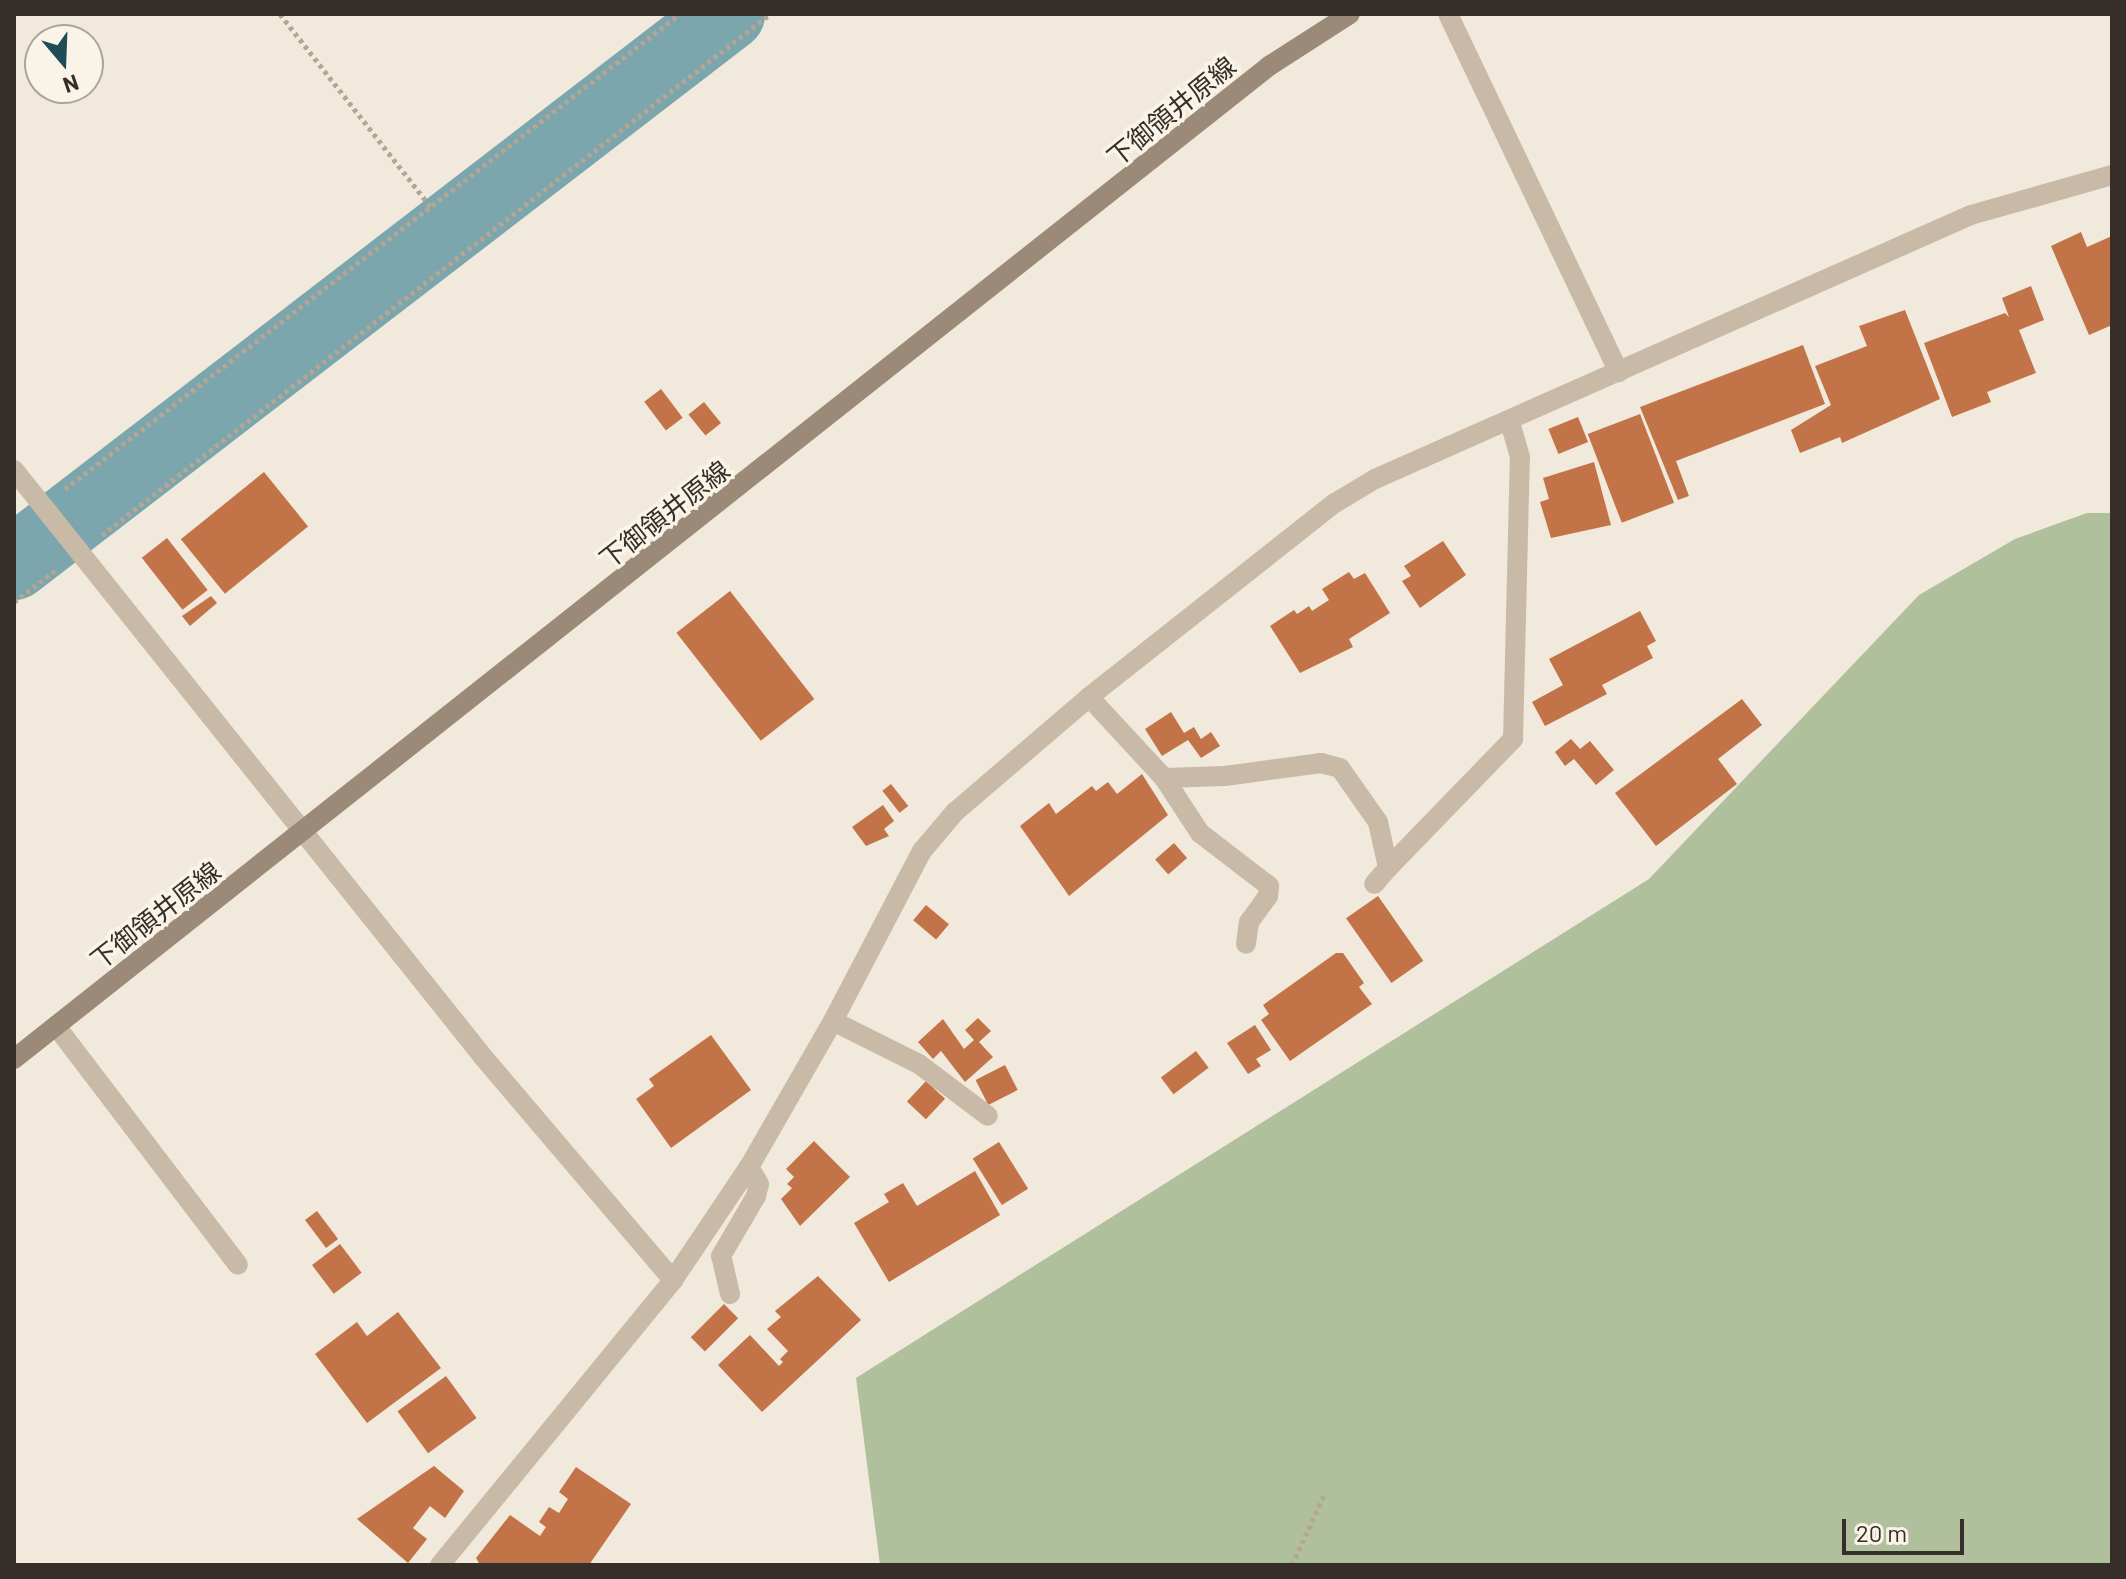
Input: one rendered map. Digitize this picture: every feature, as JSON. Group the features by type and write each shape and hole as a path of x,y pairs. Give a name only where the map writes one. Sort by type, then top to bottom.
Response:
{"main road":[{"name":"下御領井原線","path":"14,1059 1256,76 1350,14"}],"street":[{"path":"1448,14 1619,372"},
{"path":"440,1565 673,1280 749,1167 833,1021 922,851 955,812 1089,697 1335,503 1375,479 1971,215 2112,175"},
{"path":"1374,884 1513,739 1520,457 1510,421"},
{"path":"14,470 302,833 673,1280"},
{"path":"1089,697 1164,778 1200,833 1269,886 1268,896 1249,922 1246,944"},
{"path":"1164,778 1225,776 1321,763 1340,768 1378,822 1388,868"},
{"path":"833,1021 919,1064 988,1116"},
{"path":"56,1026 238,1265"},
{"path":"730,1294 721,1256 756,1196 759,1184 749,1167"}],"path":[{"path":"280,14 430,206"},
{"path":"45,510 430,206 680,14"},
{"path":"14,602 75,550 770,14"},
{"path":"1292,1565 1325,1493"}],"green space":[{"path":"2087,513 2112,513 2112,1565 880,1565 856,1378 1649,879 1919,595 2015,539"}],"building":[{"path":"2081,232 2087,247 2112,236 2112,325 2089,335 2051,246"},
{"path":"2031,286 2044,320 2019,330 2036,373 1987,392 1991,402 1952,417 1924,343 2005,313 2009,317 2002,298"},
{"path":"1905,310 1940,399 1842,443 1840,437 1800,453 1791,430 1831,405 1815,366 1867,346 1859,326"},
{"path":"1803,345 1825,404 1676,461 1689,496 1678,500 1640,407"},
{"path":"661,389 683,418 666,430 644,402"},
{"path":"704,402 721,423 705,436 688,415"},
{"path":"1640,414 1674,503 1622,523 1588,434"},
{"path":"1578,417 1588,442 1558,454 1548,429"},
{"path":"1594,462 1611,525 1551,538 1540,502 1549,499 1543,478"},
{"path":"264,472 308,526 225,594 181,539"},
{"path":"167,538 208,590 182,610 142,558"},
{"path":"1443,541 1466,575 1420,608 1402,581 1411,576 1404,566"},
{"path":"1349,572 1354,579 1365,573 1390,613 1349,639 1353,647 1300,673 1270,626 1294,610 1297,614 1309,606 1312,611 1329,600 1322,589"},
{"path":"730,591 814,699 761,741 676,633"},
{"path":"211,596 217,603 190,626 182,616"},
{"path":"1640,611 1656,641 1647,646 1653,658 1602,685 1607,694 1545,726 1532,702 1563,685 1549,659"},
{"path":"1742,699 1762,725 1718,759 1737,784 1656,846 1615,793"},
{"path":"1171,712 1184,733 1194,727 1201,739 1211,732 1220,746 1201,758 1188,740 1162,756 1145,729"},
{"path":"1571,739 1580,749 1590,741 1614,770 1596,785 1574,759 1565,766 1555,752"},
{"path":"1142,774 1168,815 1069,896 1020,826 1049,803 1056,814 1092,786 1096,791 1108,782 1117,794"},
{"path":"891,784 908,806 900,813 882,791"},
{"path":"883,805 894,821 884,829 889,836 866,846 852,827"},
{"path":"1174,843 1187,858 1168,874 1155,859"},
{"path":"1378,896 1423,961 1391,983 1346,918"},
{"path":"926,905 949,924 936,940 913,920"},
{"path":"1336,953 1343,953 1364,983 1359,987 1372,1004 1290,1061 1261,1020 1269,1014 1263,1005"},
{"path":"978,1018 991,1031 979,1042 993,1057 965,1082 941,1051 933,1059 918,1042 943,1019 964,1049 974,1040 965,1030"},
{"path":"1255,1025 1271,1050 1256,1059 1261,1066 1248,1074 1227,1043"},
{"path":"711,1035 751,1090 671,1148 636,1099 654,1086 649,1079"},
{"path":"1196,1051 1209,1068 1173,1094 1161,1077"},
{"path":"1005,1065 1018,1090 988,1105 976,1080"},
{"path":"926,1081 945,1099 926,1119 907,1101"},
{"path":"814,1141 850,1177 800,1226 781,1199 792,1188 787,1184 794,1177 786,1169"},
{"path":"999,1142 1028,1189 1002,1205 973,1158"},
{"path":"975,1171 1000,1215 889,1282 854,1223 889,1202 884,1194 903,1183 917,1206"},
{"path":"317,1211 338,1239 326,1248 305,1220"},
{"path":"340,1244 362,1273 334,1294 312,1265"},
{"path":"818,1276 861,1320 762,1412 718,1365 750,1335 779,1366 783,1362 780,1359 788,1351 767,1329 781,1317 775,1311"},
{"path":"724,1304 738,1318 705,1351 691,1337"},
{"path":"398,1312 441,1368 367,1423 315,1354 357,1322 367,1336"},
{"path":"446,1376 477,1418 428,1453 397,1411"},
{"path":"434,1466 464,1491 445,1518 430,1506 413,1528 427,1539 408,1563 357,1519"},
{"path":"576,1467 631,1504 589,1565 480,1565 476,1558 510,1515 540,1536 546,1527 539,1522 549,1507 559,1513 568,1499 559,1492"}],"waterway":[{"path":"14,563 728,14"}]}
